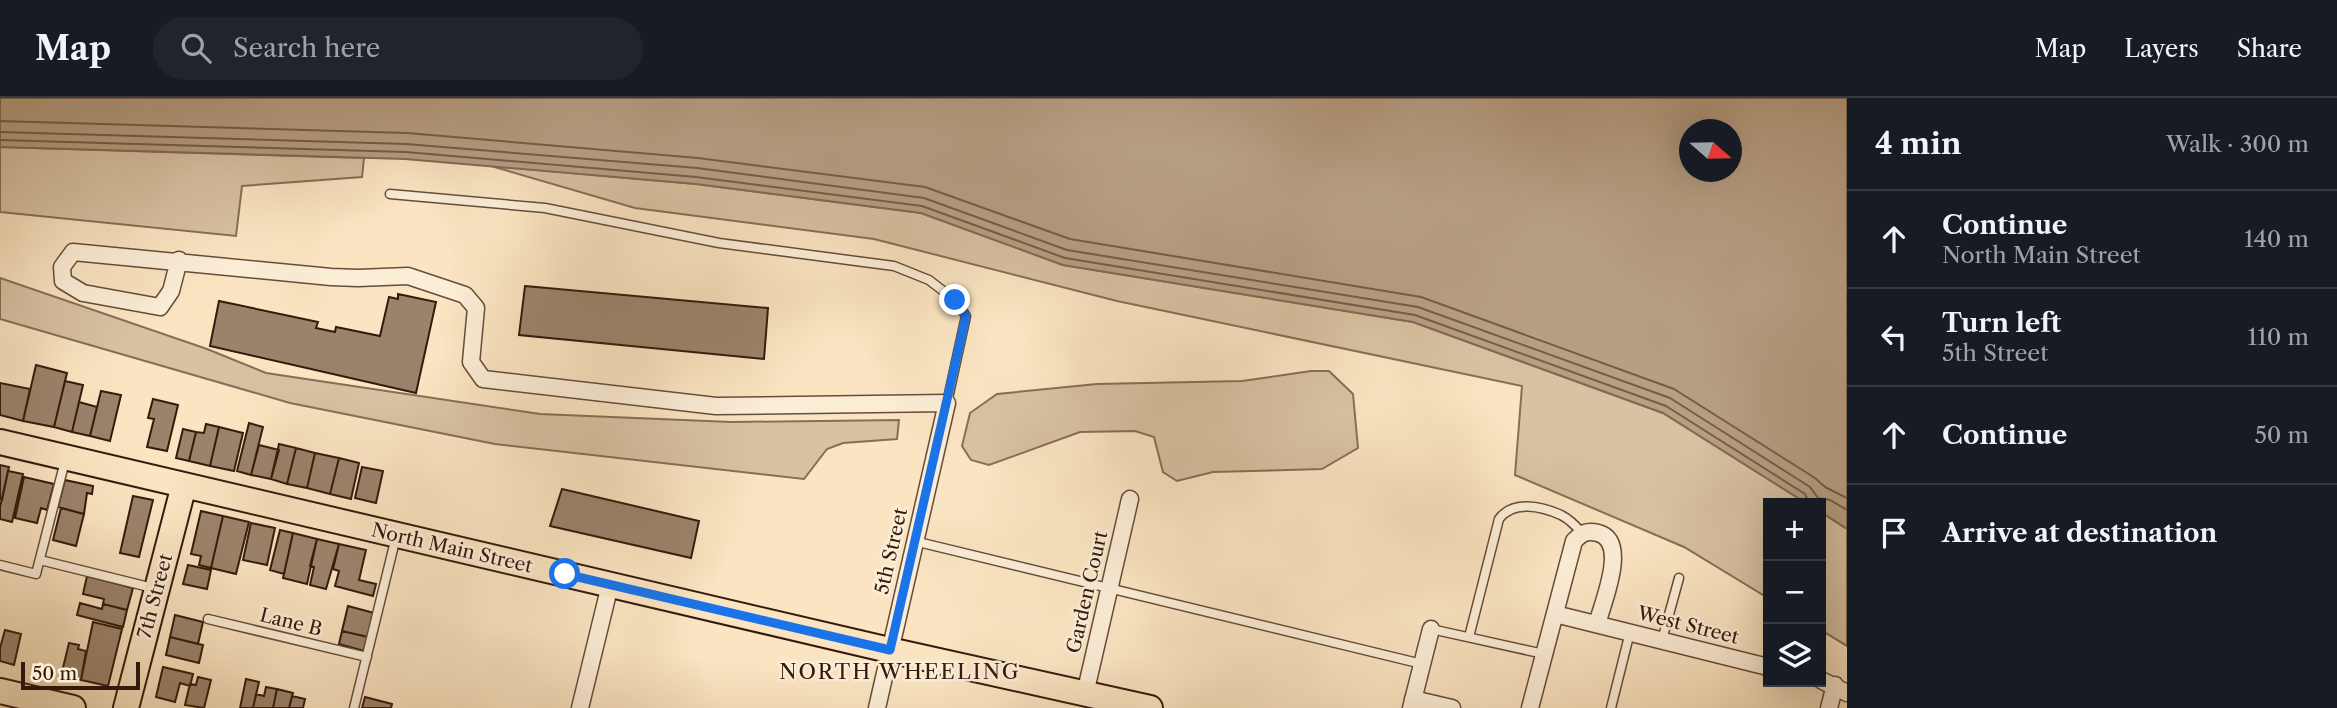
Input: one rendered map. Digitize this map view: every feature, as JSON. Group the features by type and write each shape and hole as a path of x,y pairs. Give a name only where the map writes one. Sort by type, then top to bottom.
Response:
{"main road":[{"name":"North Main Street","path":"0,442 1085,694 1114,704 1150,708"},
{"name":"7th Street","path":"126,708 184,485"},
{"path":"0,691 73,708"}],"street":[{"path":"179,260 171,290 160,307 83,293 63,281 62,267 73,252 179,260 358,278 408,276 465,295 476,308 471,362 483,379 716,406 947,403"},
{"name":"5th Street","path":"877,708 947,403"},
{"name":"Garden Court","path":"1085,694 1130,499"},
{"path":"1530,708 1574,541 1582,533 1592,531 1604,534 1612,543 1614,557 1597,624"},
{"path":"583,707 610,585"},
{"name":"West Street","path":"1555,614 1763,666"},
{"path":"1431,629 1412,704 1451,708"},
{"path":"1829,708 1834,686"}],"lane":[{"path":"390,194 545,208 719,243 894,266 929,280 955,300 966,316 947,403"},
{"path":"0,565 36,574 66,458"},
{"path":"1469,637 1499,519 1505,510 1528,506 1560,514 1582,533"},
{"path":"354,708 396,534"},
{"path":"914,541 1422,664"},
{"path":"40,560 157,589"},
{"path":"1662,640 1679,578"},
{"name":"Lane B","path":"208,619 367,657"},
{"path":"1431,629 1545,654"},
{"path":"1611,708 1630,632"}],"shaded area":[{"path":"0,147 364,158 362,177 242,186 236,236 0,212"},
{"path":"491,166 696,184 921,213 1063,265 1413,322 1663,413 1798,498 1763,498 1763,595 1684,547 1515,475 1522,386 1117,301 874,239 635,208"},
{"path":"0,278 207,349 266,373 540,414 731,422 899,420 897,439 843,443 827,449 804,479 495,444 290,403 0,319"},
{"path":"1329,371 1353,394 1358,448 1322,469 1213,472 1177,481 1163,472 1154,437 1135,431 1080,432 989,465 971,460 962,446 970,413 997,394 1097,384 1242,381"},
{"path":"1826,515 1847,529 1847,646 1826,633"}],"water":[{"path":"0,98 1847,98 1847,529 1826,515 1826,498 1798,498 1663,413 1413,322 1063,265 921,213 696,184 405,159 0,147"}],"building":[{"path":"525,286 768,308 764,359 519,335"},
{"path":"398,294 436,302 416,393 210,346 219,301 318,322 316,328 335,332 336,327 380,336 389,297 398,299"},
{"path":"36,365 67,373 54,427 23,421"},
{"path":"65,381 83,385 72,432 54,427"},
{"path":"0,383 30,389 23,421 0,415"},
{"path":"101,391 121,395 110,441 90,436"},
{"path":"153,399 178,405 167,451 147,447 154,419 148,418"},
{"path":"79,402 97,407 90,436 72,432"},
{"path":"249,423 263,427 251,475 237,471"},
{"path":"206,424 219,427 210,466 189,461 196,432 204,433"},
{"path":"219,427 243,433 234,471 210,466"},
{"path":"183,429 196,432 189,461 176,458"},
{"path":"279,444 296,448 287,484 271,479"},
{"path":"259,445 279,450 271,479 251,475"},
{"path":"296,448 315,453 307,488 287,484"},
{"path":"315,453 339,458 330,494 307,488"},
{"path":"339,458 359,463 351,499 330,494"},
{"path":"0,465 9,467 2,500 0,499"},
{"path":"362,467 383,471 376,503 355,498"},
{"path":"8,471 23,474 12,522 0,519"},
{"path":"24,477 54,484 47,510 41,508 37,523 15,518"},
{"path":"65,480 93,486 92,494 87,493 84,514 58,507"},
{"path":"562,489 699,521 691,558 550,526"},
{"path":"133,496 153,500 139,557 120,553"},
{"path":"61,508 84,514 76,546 53,540"},
{"path":"201,511 223,516 211,568 199,565 201,556 191,554"},
{"path":"223,516 249,522 236,574 211,568"},
{"path":"251,523 275,528 267,565 243,560"},
{"path":"280,530 293,533 284,574 270,570"},
{"path":"293,533 317,539 307,584 283,578"},
{"path":"317,539 339,544 326,589 310,585 314,567 310,566"},
{"path":"339,544 366,550 359,580 376,584 373,596 335,586 339,571 333,569"},
{"path":"188,565 211,570 207,589 183,584"},
{"path":"87,576 133,588 127,610 103,604 104,599 83,594"},
{"path":"80,603 102,609 103,604 127,610 123,627 77,615"},
{"path":"348,606 374,613 368,637 342,631"},
{"path":"175,615 203,622 198,644 170,637"},
{"path":"93,622 122,629 108,686 81,680"},
{"path":"5,630 21,634 14,665 0,661"},
{"path":"342,631 368,637 364,651 339,644"},
{"path":"170,637 203,645 199,663 166,655"},
{"path":"69,643 79,645 78,649 86,651 81,680 61,676"},
{"path":"163,667 193,674 190,686 180,683 175,702 156,697"},
{"path":"198,677 211,680 204,708 185,705 190,684 196,685"},
{"path":"246,679 259,682 253,708 240,708"},
{"path":"266,687 277,689 273,708 253,708 256,694 264,696"},
{"path":"277,689 293,693 289,708 273,708"},
{"path":"292,696 305,699 303,708 289,708"},
{"path":"365,697 392,704 391,708 362,708"}],"district":[{"name":"NORTH WHEELING","path":"900,671"}],"route":[{"path":"565,574 890,650 966,316 955,300"}]}
